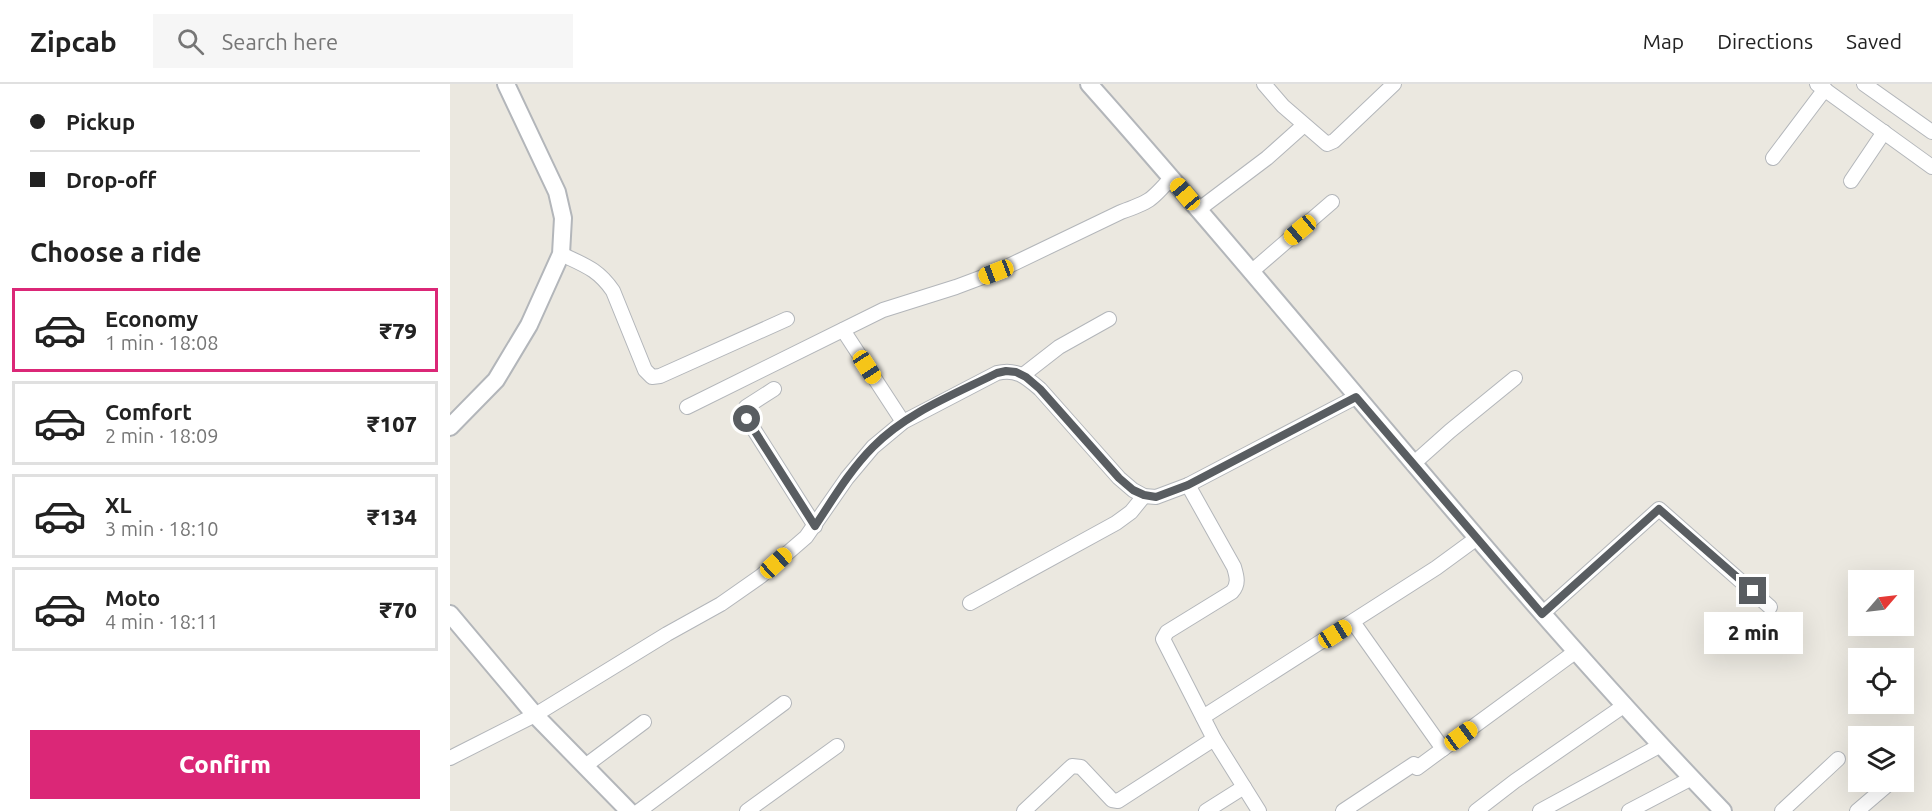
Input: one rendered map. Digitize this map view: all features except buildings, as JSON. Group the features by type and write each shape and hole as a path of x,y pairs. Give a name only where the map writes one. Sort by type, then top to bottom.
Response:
{"street":[{"path":"450,427 496,380 529,325 561,254 562,218 556,192 506,84"},
{"path":"1089,84 1575,652 1723,811"},
{"path":"1264,84 1283,106 1322,141 1330,144 1394,84"},
{"path":"1864,84 1932,132"},
{"path":"1773,158 1821,87 1932,166"},
{"path":"1198,210 1258,165 1304,125"},
{"path":"1851,181 1884,132"},
{"path":"687,407 897,305 996,272 1121,212 1140,207 1152,199 1171,178"},
{"path":"1251,272 1332,202"},
{"path":"561,254 594,271 613,291 645,370 652,377 660,376 787,319"},
{"path":"1023,375 1059,347 1109,319"},
{"path":"843,330 903,422"},
{"path":"450,758 536,715 667,634 721,604 761,576 806,537 847,478 873,447 903,422 997,373 1006,371 1023,375 1040,389 1119,478 1133,490 1156,497 1188,485 1356,397"},
{"path":"1413,464 1515,378"},
{"path":"774,389 746,407 744,414 815,526"},
{"path":"1188,485 1234,567 1237,581 1232,592 1164,635 1164,642 1214,739 1259,811"},
{"path":"970,603 1116,523 1131,512 1144,495"},
{"path":"1542,614 1659,509 1770,607"},
{"path":"1203,717 1437,568 1477,538"},
{"path":"450,614 536,715 629,811"},
{"path":"1353,622 1443,749"},
{"path":"1343,811 1443,749 1575,652"},
{"path":"639,811 784,703"},
{"path":"1476,811 1515,781 1625,705"},
{"path":"585,766 644,722"},
{"path":"1023,811 1072,766 1081,767 1112,800 1118,801 1214,739"},
{"path":"1540,811 1661,745"},
{"path":"747,811 837,746"},
{"path":"1782,811 1838,759"},
{"path":"1629,811 1692,778"},
{"path":"1206,811 1244,787"},
{"path":"1857,811 1879,792"}],"route":[{"path":"747,419 815,526 847,478 873,447 888,434 903,422 997,373 1016,372 1026,377 1040,389 1119,478 1133,490 1156,497 1188,485 1356,397 1542,614 1657,509 1664,512 1753,591"}]}
